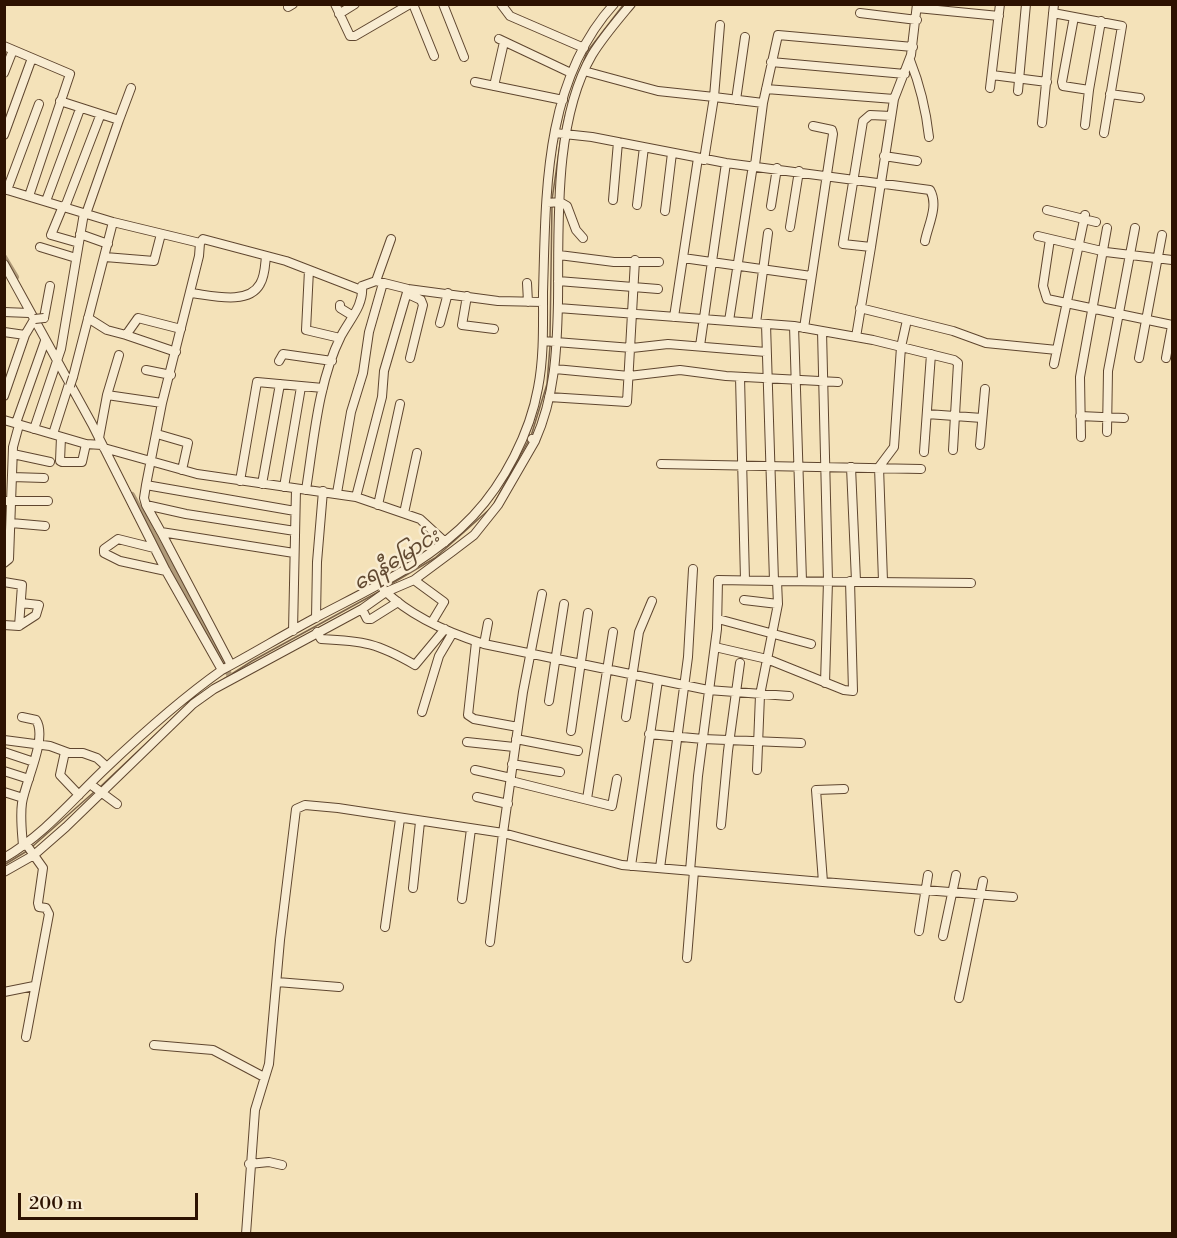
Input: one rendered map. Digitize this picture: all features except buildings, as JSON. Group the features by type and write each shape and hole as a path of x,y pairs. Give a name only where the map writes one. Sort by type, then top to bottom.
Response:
{"street":[{"path":"335,4 347,34 355,36 412,4 434,56"},
{"path":"339,14 356,4"},
{"path":"443,4 464,57"},
{"path":"501,4 510,16 584,48"},
{"path":"4,858 25,845 57,819 107,767 177,704 222,670 316,618 383,589 414,580 474,535 498,505 534,440 549,397 555,369 563,100 571,73 584,48 614,4"},
{"path":"4,872 34,854 207,694 362,609 383,589 445,542 475,514 487,499 524,435 538,388 544,341 547,177 584,71 607,33 631,4"},
{"path":"990,88 1000,4"},
{"path":"1018,91 1026,4"},
{"path":"855,337 894,99 910,60 917,6 999,16"},
{"path":"1042,123 1054,9 1074,17 1122,26 1104,133"},
{"path":"860,13 917,20"},
{"path":"1074,17 1062,85 1089,90"},
{"path":"1084,125 1101,21"},
{"path":"674,317 714,97 720,25"},
{"path":"729,321 763,103 778,34 913,47"},
{"path":"736,100 745,37"},
{"path":"494,86 501,40 571,73"},
{"path":"4,46 70,74 29,196"},
{"path":"4,73 13,50"},
{"path":"4,135 32,58"},
{"path":"910,60 926,109 929,137"},
{"path":"771,62 905,74"},
{"path":"584,71 658,91 763,103"},
{"path":"992,75 1047,82"},
{"path":"475,82 563,100"},
{"path":"34,429 61,349 85,213 131,88"},
{"path":"766,89 894,99"},
{"path":"1110,94 1140,98"},
{"path":"60,101 100,116 119,120"},
{"path":"39,104 6,190 113,222 201,242 265,260 363,291 381,285 408,292 528,302 557,314 633,314 794,326 931,354 958,363 953,450"},
{"path":"46,201 80,109"},
{"path":"100,116 51,235 108,244"},
{"path":"871,247 843,244 853,178 864,120 870,116 891,116"},
{"path":"804,328 833,131 813,126"},
{"path":"562,134 618,142 726,163 930,190 933,218 925,241"},
{"path":"614,200 618,142"},
{"path":"637,205 644,147"},
{"path":"665,211 672,153"},
{"path":"884,156 917,161"},
{"path":"700,346 726,163"},
{"path":"771,206 777,168"},
{"path":"790,227 798,171"},
{"path":"547,203 559,202 567,206 576,230 583,238"},
{"path":"1047,210 1085,217 1096,222"},
{"path":"1054,364 1085,217"},
{"path":"53,434 70,382 113,222"},
{"path":"1081,437 1080,377 1107,228"},
{"path":"1107,432 1108,371 1136,228"},
{"path":"756,323 768,233"},
{"path":"105,257 154,261 161,234"},
{"path":"1139,358 1162,235"},
{"path":"1038,237 1103,251 1173,260"},
{"path":"337,493 351,412 363,373 369,332 391,239"},
{"path":"1050,239 1044,291 1047,299 1051,302 1173,326 1166,358"},
{"path":"201,242 149,462 146,504 231,665"},
{"path":"40,247 76,258"},
{"path":"559,255 614,262 635,260 659,262"},
{"path":"683,258 811,276"},
{"path":"190,293 236,297 251,293 260,286 265,260"},
{"path":"549,397 627,402 632,348 635,260"},
{"path":"4,264 36,317 45,340 102,441 166,571 222,670"},
{"path":"309,273 306,330 340,338"},
{"path":"558,280 658,289"},
{"path":"527,284 528,302"},
{"path":"4,396 25,335 50,286"},
{"path":"306,490 323,388 340,338 353,316 363,291"},
{"path":"408,292 421,300 423,305 410,358"},
{"path":"356,497 382,397 384,371 408,292"},
{"path":"440,323 447,295"},
{"path":"467,298 462,325 494,329"},
{"path":"340,305 340,308 353,316"},
{"path":"860,308 986,343 1057,350"},
{"path":"4,312 36,317"},
{"path":"88,318 107,330 176,352"},
{"path":"126,335 138,318 181,329"},
{"path":"883,581 879,467 894,447 901,347 907,320"},
{"path":"757,770 760,695 778,604 769,465 766,324"},
{"path":"794,326 802,581"},
{"path":"822,331 828,581 825,683"},
{"path":"4,332 25,335"},
{"path":"4,563 9,559 11,523 8,501 18,424 45,340"},
{"path":"544,341 632,348 668,344 766,352"},
{"path":"279,361 283,354 332,361"},
{"path":"924,452 931,354"},
{"path":"102,441 107,395 119,355"},
{"path":"555,369 628,376 668,370 740,377 838,382"},
{"path":"146,370 171,375"},
{"path":"740,377 745,580"},
{"path":"240,481 256,384 262,381 323,388"},
{"path":"262,484 280,384"},
{"path":"284,487 301,387"},
{"path":"980,445 984,389"},
{"path":"107,395 162,404"},
{"path":"378,505 400,404"},
{"path":"927,414 982,418"},
{"path":"1080,416 1124,418"},
{"path":"4,420 86,444 102,441 122,454 182,470 240,481 356,497 420,519 445,542"},
{"path":"157,434 188,443 182,470"},
{"path":"524,435 534,440"},
{"path":"61,437 60,461 62,462 82,462 86,444"},
{"path":"404,513 417,453"},
{"path":"13,454 50,462"},
{"path":"661,464 824,465 921,469"},
{"path":"716,647 766,661 844,690 854,689 851,467"},
{"path":"12,477 44,478"},
{"path":"146,485 295,512"},
{"path":"293,631 296,489"},
{"path":"316,618 317,562 323,491"},
{"path":"487,499 497,504"},
{"path":"8,501 48,501"},
{"path":"146,504 186,514 295,531"},
{"path":"11,523 45,526"},
{"path":"160,532 294,553"},
{"path":"154,548 118,539 109,544 104,552 120,561 166,571"},
{"path":"660,868 690,632 693,569"},
{"path":"414,580 444,602 432,622"},
{"path":"687,958 702,740 716,647 718,580 971,583"},
{"path":"4,582 22,585 19,626"},
{"path":"383,589 398,602 453,634 480,643 529,655 708,690 789,696"},
{"path":"490,942 515,743 529,655 542,594"},
{"path":"744,600 778,604"},
{"path":"626,717 639,632 652,601"},
{"path":"362,609 369,619 398,602"},
{"path":"4,625 19,626 36,615 40,606 21,603"},
{"path":"549,701 564,604"},
{"path":"571,731 588,613"},
{"path":"717,619 811,644"},
{"path":"488,623 480,643 468,715 518,727"},
{"path":"317,632 321,639 350,639 375,645 416,665 453,634"},
{"path":"587,799 613,632"},
{"path":"422,712 439,656 453,634"},
{"path":"721,825 729,741 740,663"},
{"path":"631,866 658,680"},
{"path":"21,717 38,722 34,762 23,798 25,845 34,854 43,871 38,903 49,914 26,1037"},
{"path":"649,734 702,740 801,743"},
{"path":"4,740 91,755 107,767"},
{"path":"467,742 515,743 578,751"},
{"path":"4,752 34,762"},
{"path":"64,752 60,775 79,795"},
{"path":"512,764 560,772"},
{"path":"475,770 613,806 617,779"},
{"path":"4,771 29,779"},
{"path":"90,785 117,804"},
{"path":"823,882 816,790 844,789"},
{"path":"4,792 23,798"},
{"path":"477,797 508,804"},
{"path":"246,1233 249,1164 255,1110 261,1074 269,1064 280,932 297,809 304,805 471,829 504,831 569,852 631,866 1013,897"},
{"path":"57,819 66,825"},
{"path":"385,927 400,819"},
{"path":"413,888 420,822"},
{"path":"462,899 471,829"},
{"path":"919,931 928,875"},
{"path":"943,936 956,875"},
{"path":"959,998 983,881"},
{"path":"277,982 339,987"},
{"path":"4,992 34,986"},
{"path":"154,1045 213,1050 261,1074"},
{"path":"249,1164 262,1162 282,1165"}],"waterway":[{"name":"ရေနီမြောင်း","path":"581,69 587,52 624,4"},
{"name":"ရေနီမြောင်း","path":"562,132 566,113"},
{"name":"ရေနီမြောင်း","path":"552,200 561,137"},
{"name":"ရေနီမြောင်း","path":"550,338 552,205"},
{"path":"4,257 16,277"},
{"name":"ရေနီမြောင်း","path":"386,587 435,558 492,507 531,436 547,384 550,346"},
{"path":"132,495 230,676"},
{"name":"ရေနီမြောင်း","path":"224,679 252,661 382,590"},
{"name":"ရေနီမြောင်း","path":"100,787 190,702"},
{"name":"ရေနီမြောင်း","path":"33,846 94,792"},
{"name":"ရေနီမြောင်း","path":"4,865 27,851"}]}
